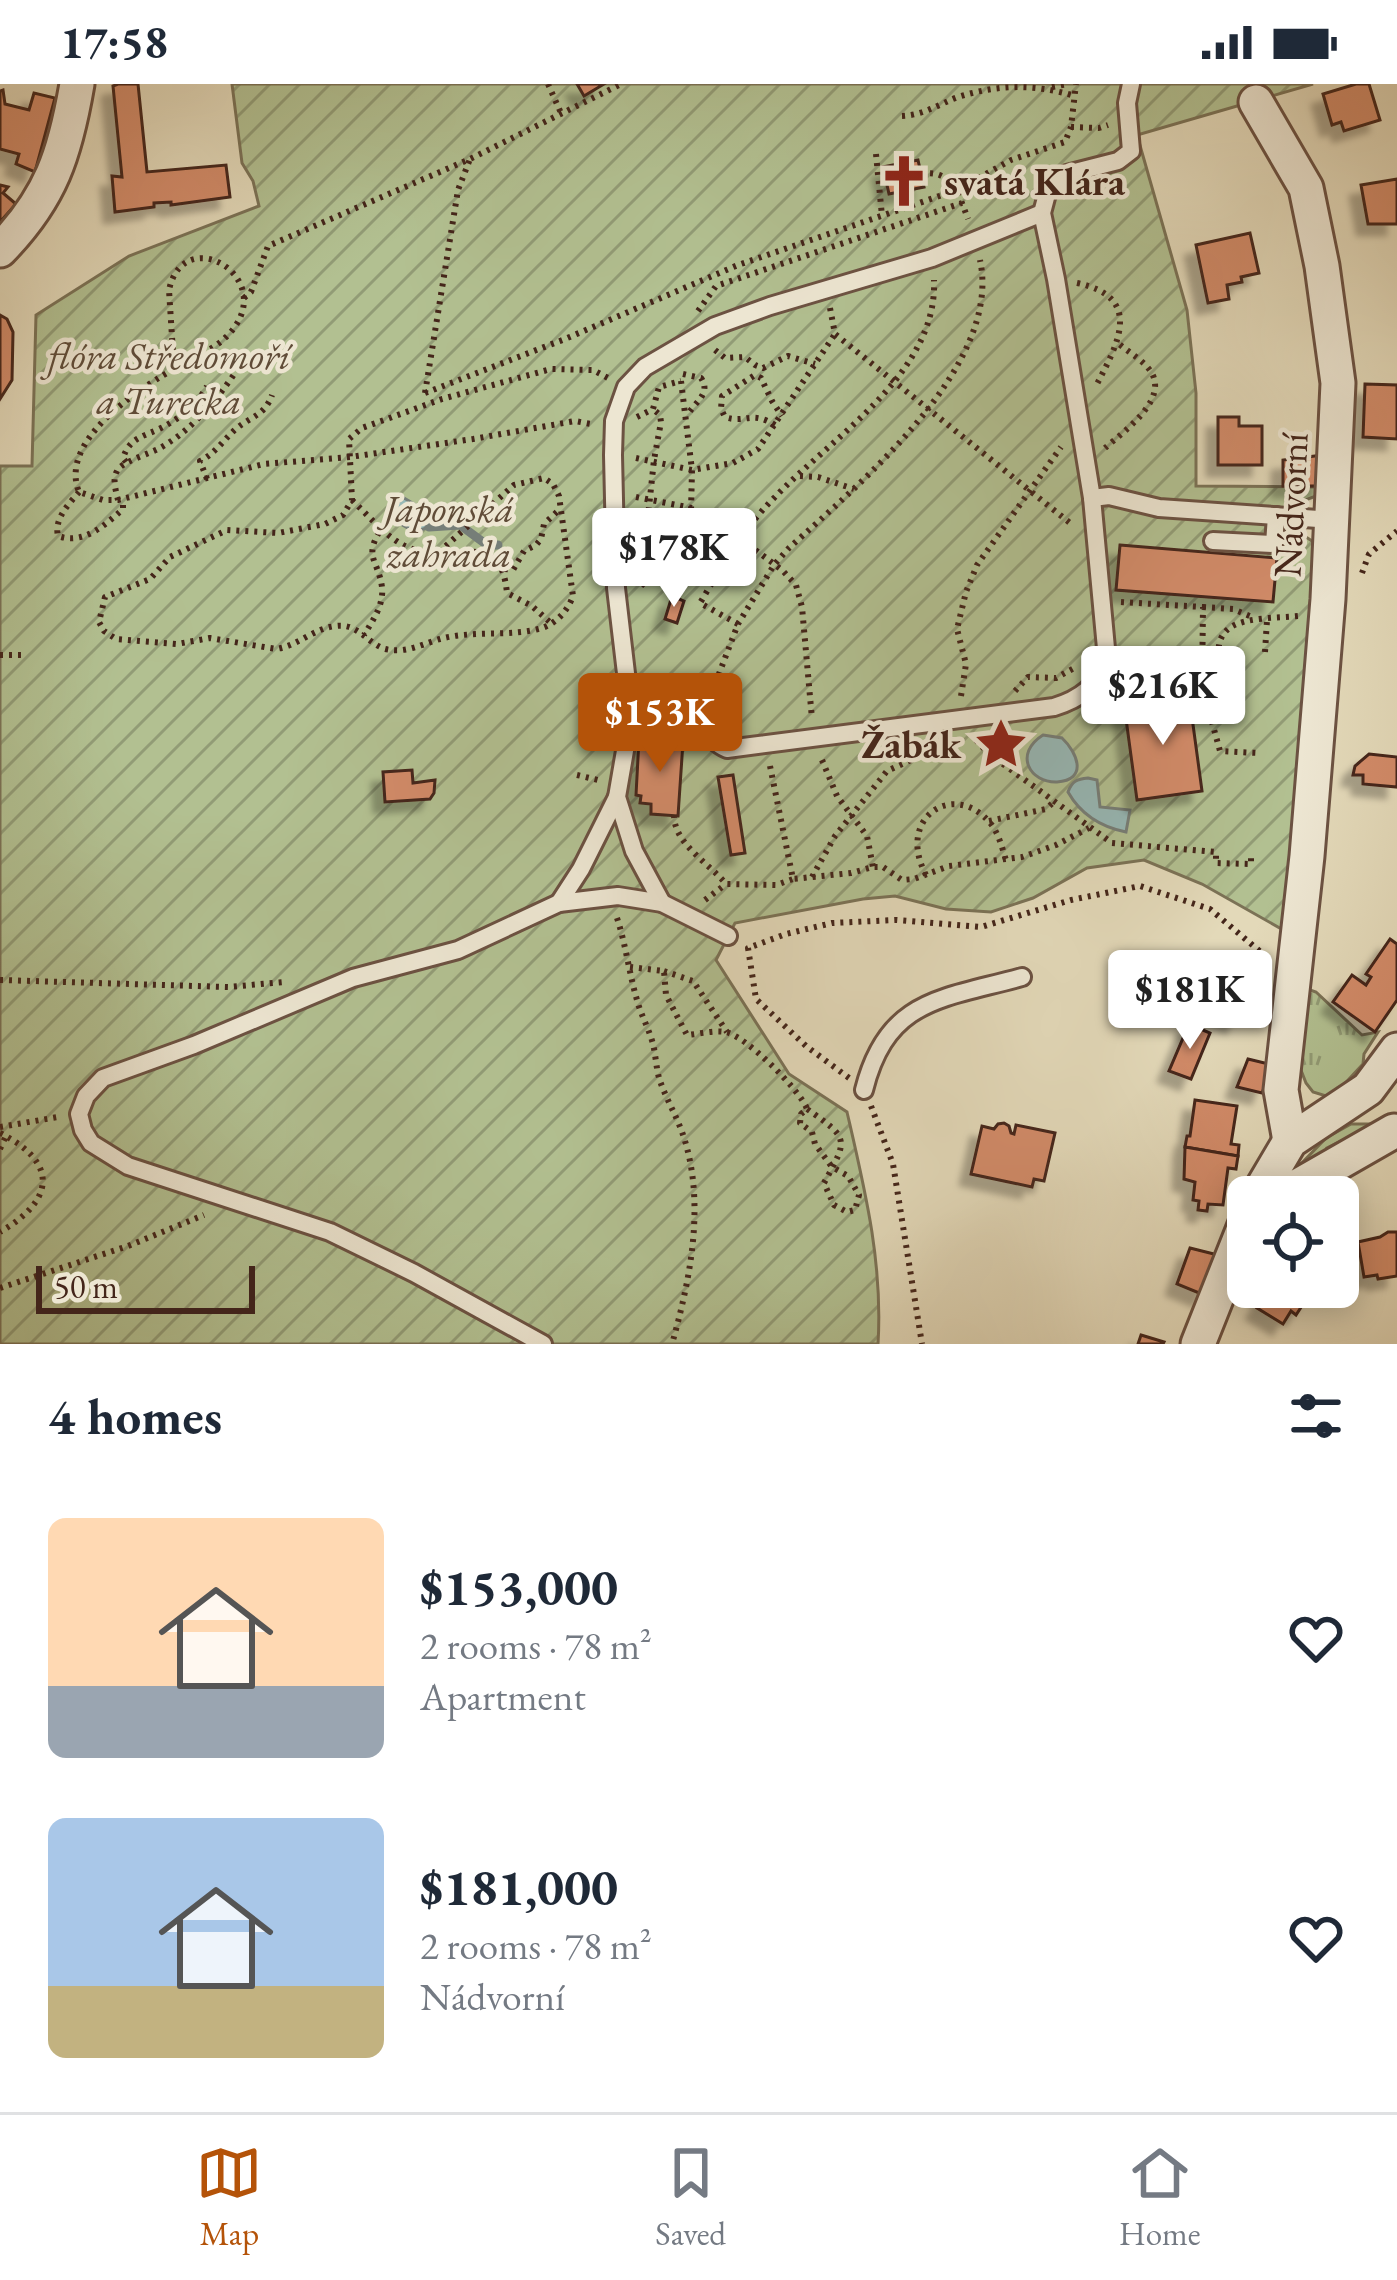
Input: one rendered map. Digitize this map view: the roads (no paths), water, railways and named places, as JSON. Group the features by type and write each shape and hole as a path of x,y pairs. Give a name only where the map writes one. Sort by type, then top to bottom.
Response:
{"street":[{"path":"0,250 47,192 68,136 76,84"},
{"name":"Nádvorní","path":"1253,93 1306,188 1338,383 1327,607 1303,898 1281,1090 1290,1141"},
{"path":"1270,1176 1290,1141 1368,1089 1397,1050"},
{"path":"1368,1089 1378,1121 1396,1131"},
{"path":"1316,1176 1396,1131"},
{"path":"1198,1344 1227,1271"}],"lane":[{"path":"631,716 649,707 671,705 696,716 712,741 727,749 1054,707 1073,701 1099,680 1107,659 1092,498 1042,213 1047,194 1067,174 1118,161 1131,151 1127,118 1131,84"},
{"path":"559,903 617,797 631,716 618,608 614,497 614,428 626,387 645,367 700,333 770,306 932,258 1042,213"},
{"path":"1092,498 1109,496 1159,508 1333,520"},
{"path":"1214,541 1274,544 1276,515"},
{"path":"617,797 634,851 662,903"},
{"path":"542,1344 330,1232 128,1166 91,1143 83,1130 79,1114 86,1096 103,1078 353,978 458,950 559,903 609,896 662,903 728,936"},
{"path":"864,1090 880,1047 899,1020 914,1009 1022,977"}],"water":[{"path":"404,498 426,511 429,527 415,532 390,518 392,506"},
{"path":"1043,735 1062,738 1076,758 1076,771 1067,780 1047,781 1029,766 1029,750"},
{"path":"1088,778 1097,780 1100,807 1130,810 1126,832 1092,819 1073,800 1068,792 1071,785"}],"waterway":[{"path":"429,527 460,525 487,545 498,545"}],"place":[{"name":"svatá Klára","path":"904,181"},
{"name":"Žabák","path":"1001,744"}],"park label":[{"name":"flóra Středomoří a Turecka","path":"169,378"},
{"name":"Japonská zahrada","path":"449,530"}]}
